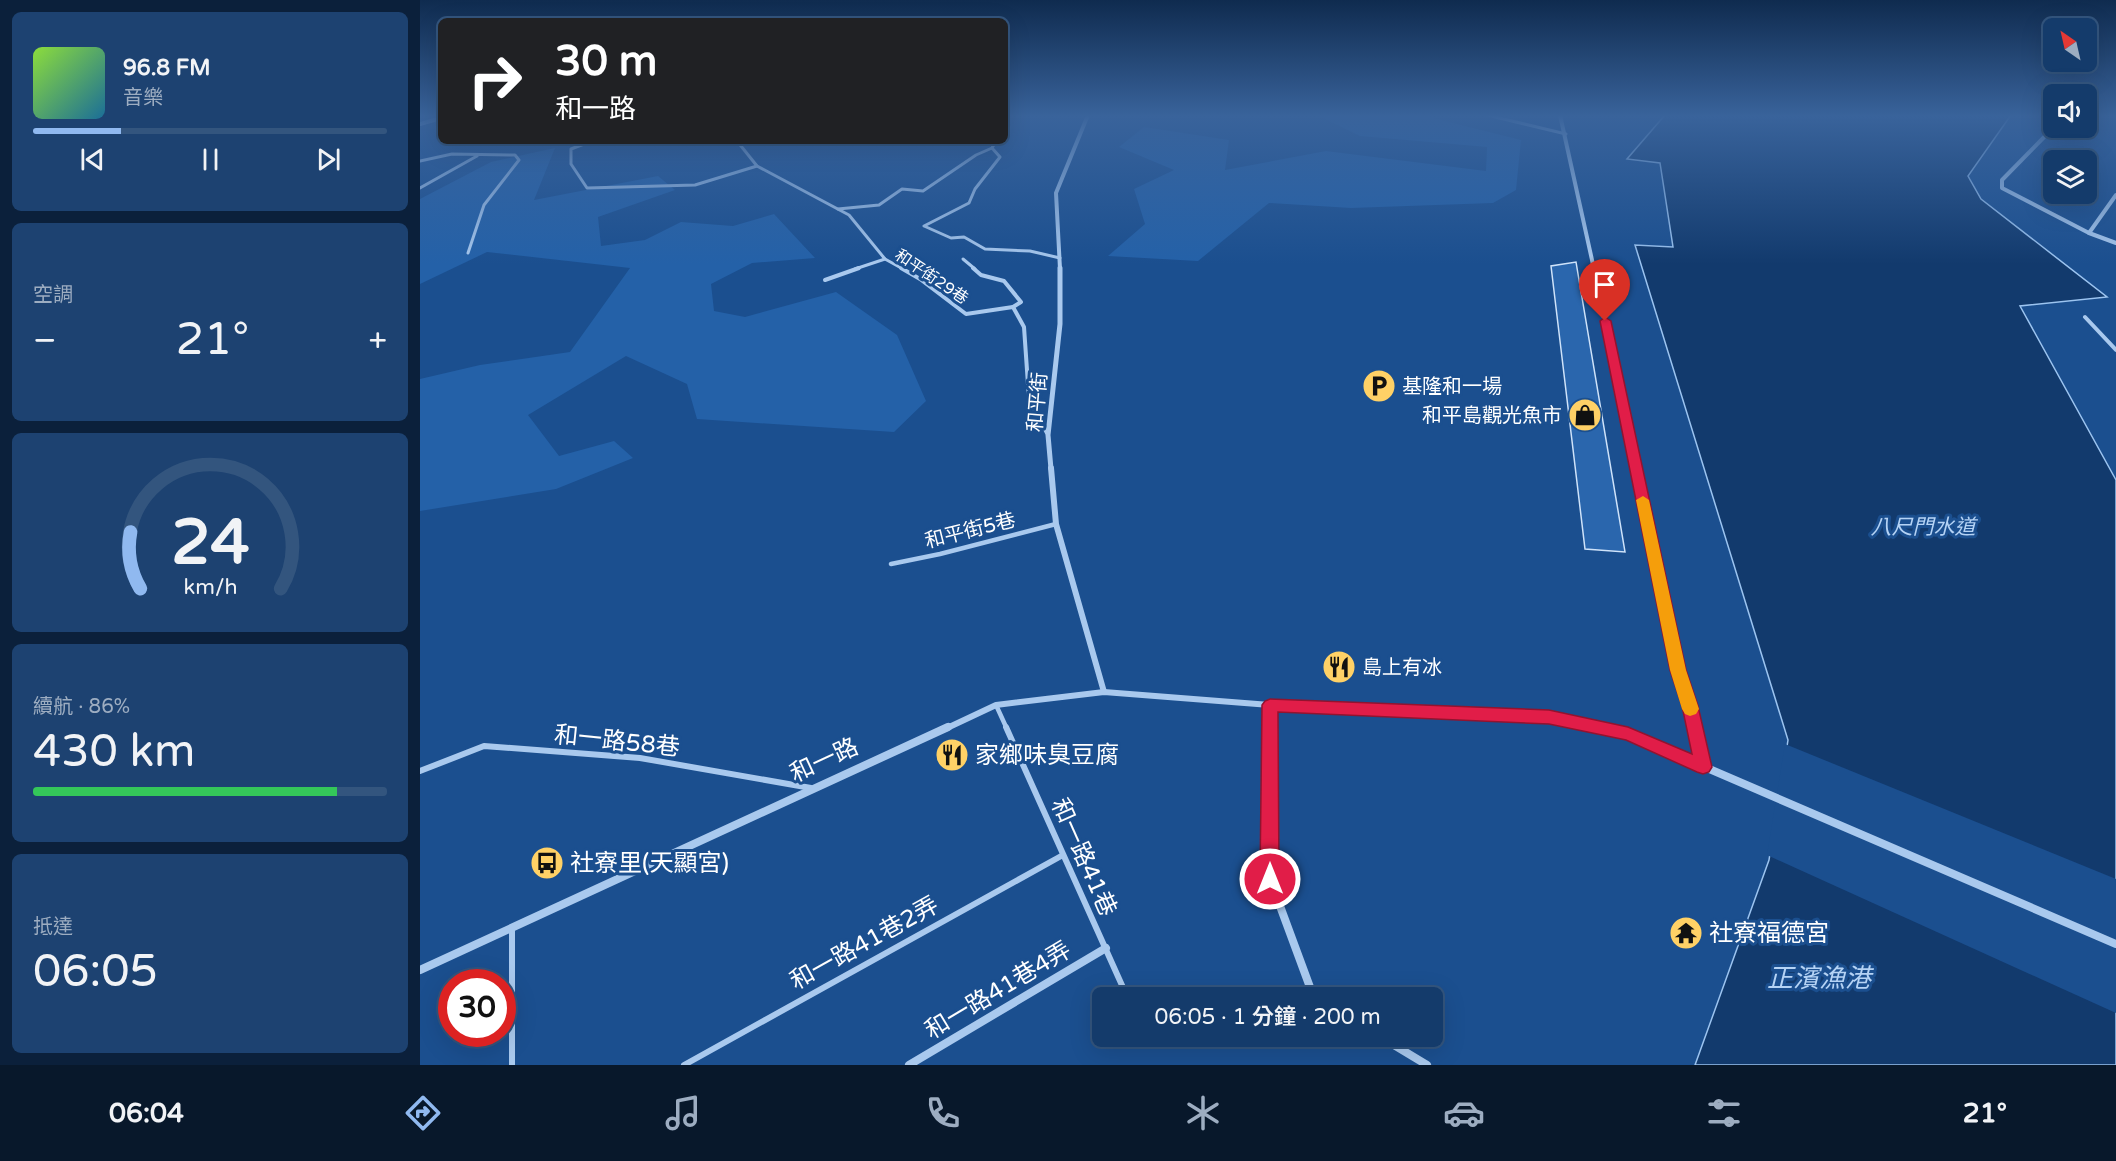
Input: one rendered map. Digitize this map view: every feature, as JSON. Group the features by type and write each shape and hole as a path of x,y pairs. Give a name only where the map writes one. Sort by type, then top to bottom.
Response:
{"street":[{"name":"和平街","path":"1068,165 1056,193 1060,258 1060,324 1048,435 1056,524 1104,692"},
{"path":"1572,165 1678,670 1690,706 1703,767"},
{"path":"2017,165 2002,180 2002,188 2089,233 2116,243"},
{"path":"2089,233 2116,195"},
{"name":"和一路","path":"420,970 996,705 1104,692 1270,705 1549,717 1628,734 1732,781 2116,944"},
{"path":"1270,705 1270,879 1310,987"},
{"name":"和一路41巷4弄","path":"909,1065 1106,948"},
{"path":"1397,1047 1427,1065"}],"lane":[{"path":"420,188 462,165"},
{"path":"468,253 484,205 515,165"},
{"path":"571,165 587,188 695,185 757,166"},
{"path":"836,209 879,205 902,189 923,191 961,165"},
{"path":"995,165 975,189 969,202 924,226 951,238 964,237 985,249 1030,251 1060,258"},
{"name":"和平街29巷","path":"757,166 849,215 885,259 920,279 966,314 1013,308"},
{"path":"825,280 885,259"},
{"path":"963,259 981,274 1004,281 1021,302 1013,308 1024,327 1029,399 1048,435"},
{"path":"2085,317 2116,350"},
{"name":"和平街5巷","path":"891,564 1056,524"},
{"name":"和一路41巷","path":"996,705 1123,987"},
{"name":"和一路58巷","path":"420,771 484,746 640,758 814,788"},
{"name":"和一路41巷2弄","path":"684,1065 1063,855"},
{"path":"512,928 512,1065"}],"shaded area":[{"path":"486,165 548,165 534,200 658,176 675,190 598,217 601,246 645,240 681,222 733,226 774,214 815,258 752,263 711,284 714,311 745,317 836,292 897,335 926,401 894,432 697,419 687,384 626,356 528,415 559,456 614,441 633,458 556,489 420,511 420,379 480,365 570,352 630,268 487,252 420,284 420,199"},
{"path":"1161,165 1226,165 1225,170 1253,165 1436,165 1486,171 1486,165 1519,165 1516,190 1493,203 1351,208 1269,203 1198,261 1108,256 1145,224 1134,189 1174,170"}],"water":[{"name":"八尺門水道","path":"1660,165 1976,165 1968,176 1981,199 2107,297 2020,306 2116,480 2116,1065 1695,1065 1769,860 1788,740 1635,245 1673,247"}],"pier":[{"path":"1785,744 2116,879 2116,1013 1767,855"}],"building":[{"name":"和平島觀光魚市","path":"1576,262 1625,552 1585,549 1551,266"}],"slow traffic":[{"path":"1643,500 1678,670 1690,709"}],"place":[{"name":"基隆和一場","path":"1379,386"},
{"name":"和平島觀光魚市","path":"1585,415"},
{"name":"島上有冰","path":"1339,667"},
{"name":"家鄉味臭豆腐","path":"952,755"},
{"name":"社寮里(天顯宮)","path":"547,863"},
{"name":"社寮福德宮","path":"1686,933"}],"route":[{"path":"1270,879 1270,705 1549,717 1628,734 1703,767 1690,706 1678,670 1605,321"}],"water label":[{"name":"正濱漁港","path":"1819,978"}]}
